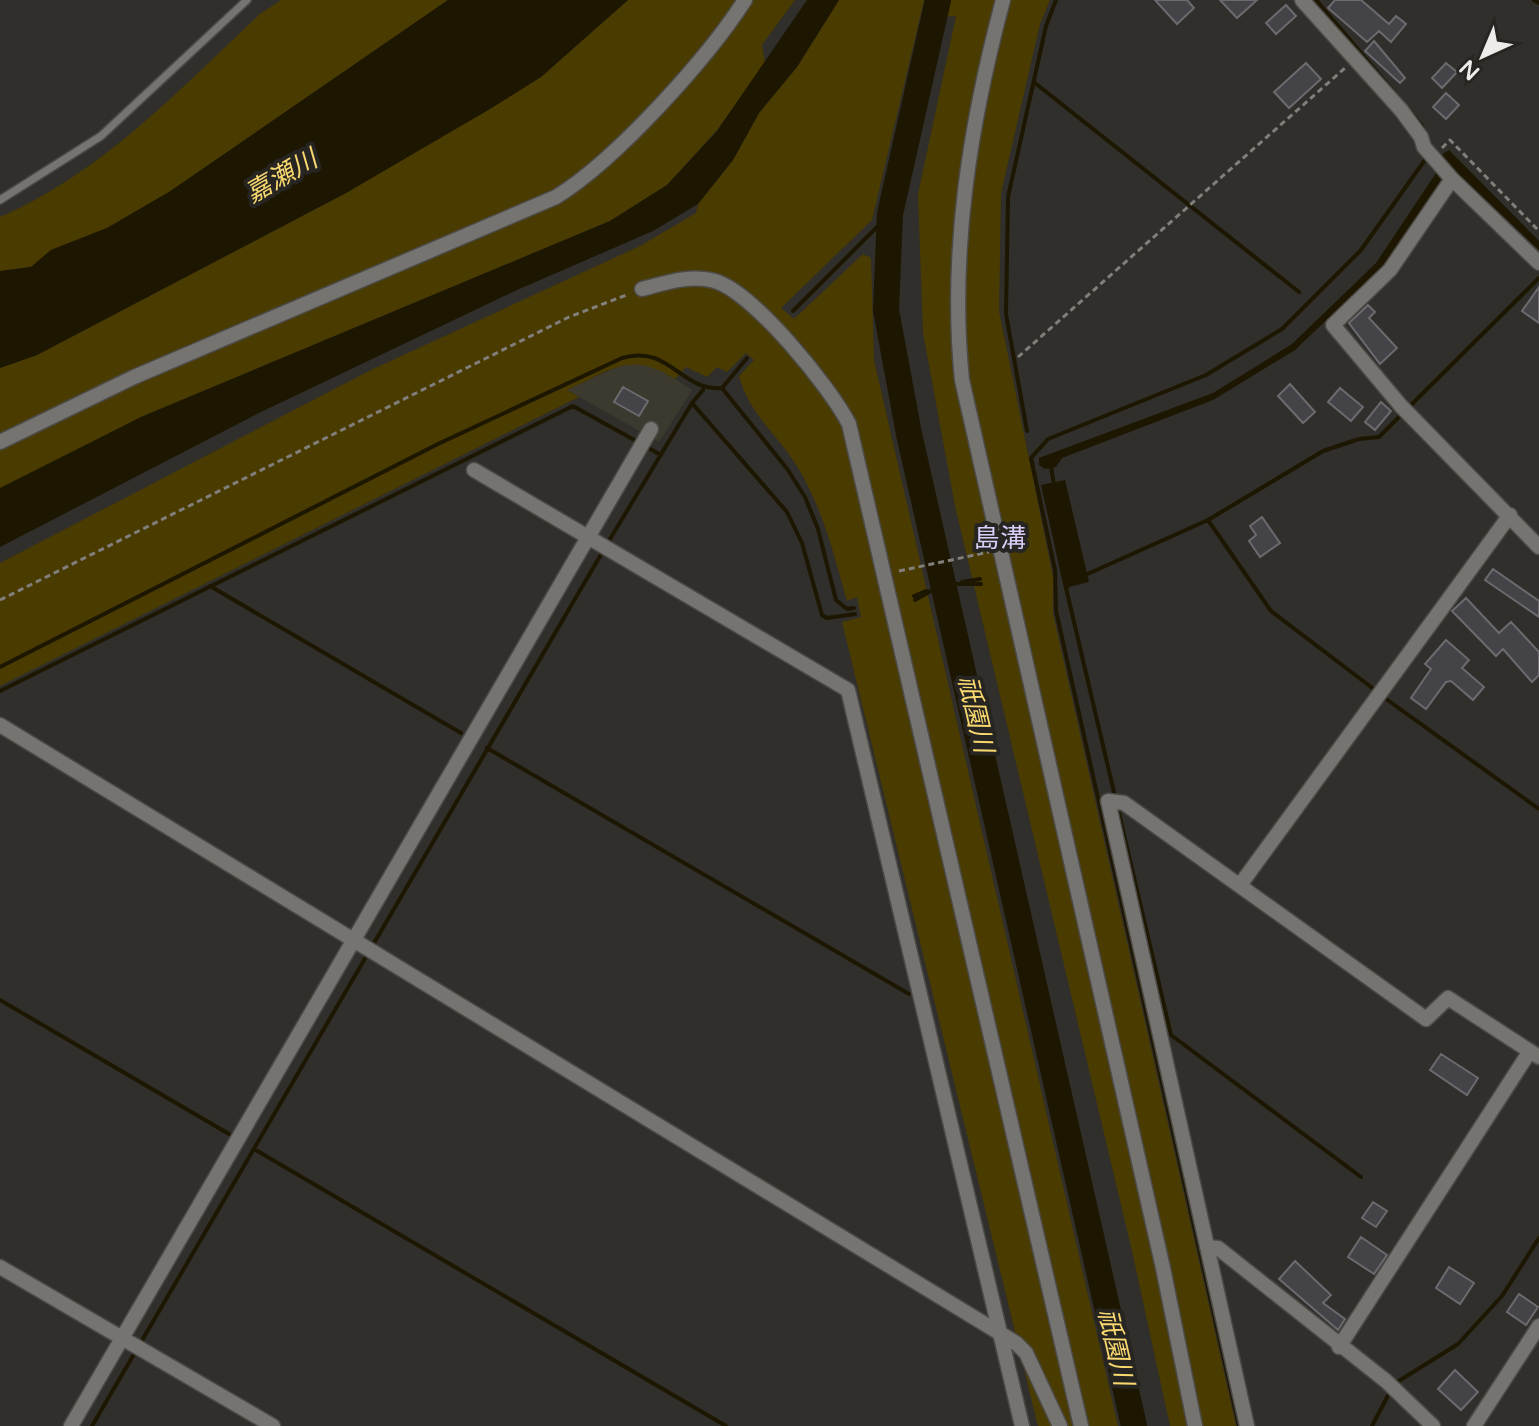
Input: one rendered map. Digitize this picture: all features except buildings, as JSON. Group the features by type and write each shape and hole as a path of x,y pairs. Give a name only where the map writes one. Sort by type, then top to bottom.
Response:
{"street":[{"path":"0,442 134,377 556,197 599,165 643,122 745,0"},
{"path":"1003,0 993,37 960,222 956,331 966,405 1195,1426"},
{"path":"1302,0 1401,110 1429,152 1452,179 1539,263"},
{"path":"1452,179 1390,270 1333,325 1401,406 1539,547"},
{"path":"642,289 682,279 713,280 736,291 820,378 849,424 1081,1426"},
{"path":"71,1426 651,429"},
{"path":"474,470 848,690 1022,1426"},
{"path":"1240,885 1510,515"},
{"path":"0,725 355,937 1000,1333 1026,1353 1060,1426"},
{"path":"1247,1426 1116,802 1240,885 1426,1019 1448,998 1534,1054 1339,1347"},
{"path":"1207,1247 1218,1248 1339,1347 1386,1381 1433,1426"},
{"path":"0,1267 273,1426"},
{"path":"1474,1426 1539,1326"}],"lane":[{"path":"0,200 101,136 247,0"}],"path":[{"path":"1018,357 1355,59"},
{"path":"1429,152 1450,140 1539,231"},
{"path":"0,600 569,317 642,289"},
{"path":"884,575 1000,549"}],"shaded area":[{"path":"281,0 448,0 169,192 107,228 51,250 31,267 0,271 0,217 37,199 106,153 169,100 260,14"},
{"path":"628,0 795,0 762,45 765,64 717,130 667,185 610,221 141,417 0,521 0,368 37,355 346,193 541,77"},
{"path":"839,0 924,0 872,220 781,308 794,319 863,254 871,258 874,360 1118,1426 1038,1426 842,622 861,617 857,597 847,601 827,533 807,484 790,456 757,414 744,390 739,376 754,360 746,353 727,372 717,367 707,377 686,367 675,379 659,370 632,364 609,370 567,390 579,397 0,686 0,563 371,370 640,246 696,213 698,204 733,160 759,113 797,67"},
{"path":"948,0 1050,0 1040,24 1001,193 999,311 1053,577 1053,614 1236,1426 1170,1426 1132,1251 955,506 923,333 918,194 956,16 941,17"},
{"path":"628,362 652,364 692,390 659,442 567,390"}],"water":[{"name":"嘉瀬川","path":"448,0 628,0 541,77 490,109 346,193 37,355 0,368 0,271 31,267 51,250 107,228 169,192"},
{"path":"807,0 839,0 797,67 759,113 733,160 698,204 653,231 517,290 261,412 0,547 0,488 141,417 610,221 667,185 717,131"},
{"path":"1449,150 1539,241 1539,250 1454,170 1443,179 1383,266 1295,350 1213,400 1062,458 1056,467 1045,469 1039,465 1039,458 1213,393 1292,344 1376,263 1444,161 1441,155"},
{"path":"1065,480 1089,582 1064,588 1041,485"}],"waterway":[{"name":"祇園川","path":"938,0 890,214 886,310 909,434 1134,1426"},
{"path":"1027,431 1006,314 1008,197 1046,26 1056,0"},
{"path":"1316,0 1394,92"},
{"path":"1534,0 1539,3"},
{"path":"1035,83 1299,292"},
{"path":"1410,111 1422,126 1429,144"},
{"path":"1239,1426 1056,611 1055,570 1031,458 1048,439 1206,375 1282,329 1361,250 1427,157"},
{"path":"793,311 890,214"},
{"path":"1409,407 1539,278"},
{"path":"0,667 438,444 622,358 638,355 652,357 695,383 722,388"},
{"path":"722,388 747,358"},
{"path":"722,388 788,470 805,497 818,529 836,600 847,609 854,608"},
{"path":"692,403 703,390"},
{"path":"607,544 692,403 787,512 802,543 822,615 827,618 855,614"},
{"path":"0,691 573,406 638,442"},
{"path":"1083,576 1208,520 1323,451 1359,439 1379,437 1403,413"},
{"path":"645,446 661,455"},
{"path":"1051,466 1054,485"},
{"path":"1208,520 1271,611 1375,690"},
{"path":"92,1426 603,551"},
{"path":"962,582 980,579"},
{"name":"祇園川","path":"915,600 943,584 981,584"},
{"path":"1070,584 1066,588 1171,1035 1361,1177"},
{"path":"210,586 461,733"},
{"path":"914,596 926,591"},
{"path":"1382,696 1539,809"},
{"path":"487,748 909,994"},
{"path":"0,1000 229,1134"},
{"path":"254,1149 726,1426"},
{"path":"1372,1426 1394,1384 1458,1344 1502,1296 1539,1238"}],"district":[{"name":"島溝","path":"1000,538"}]}
